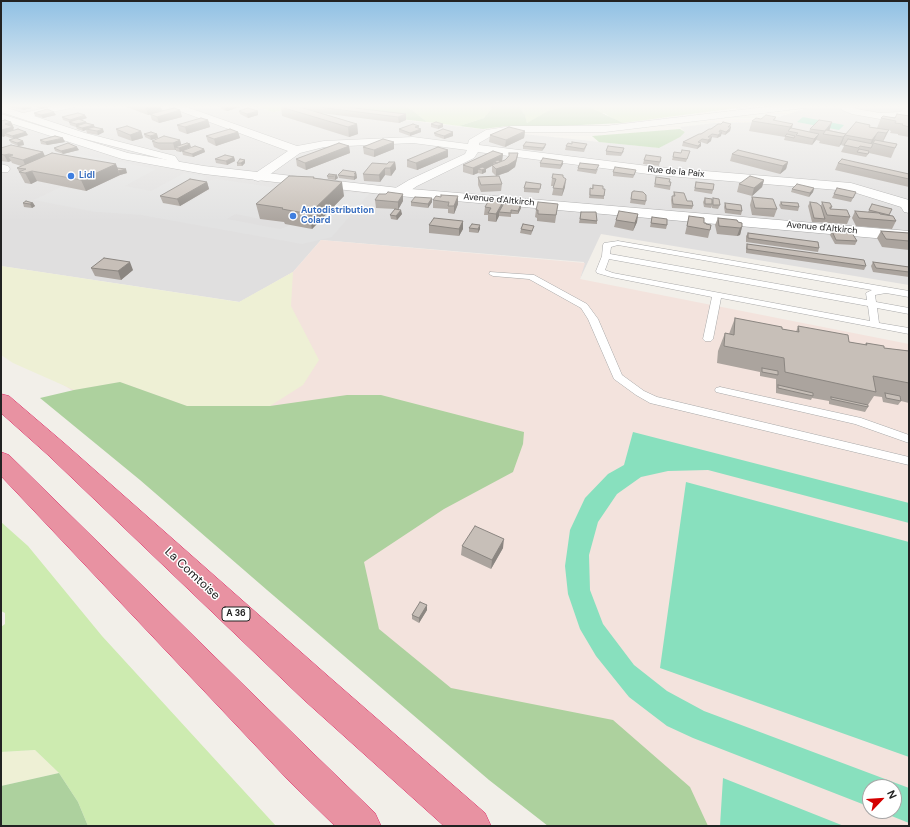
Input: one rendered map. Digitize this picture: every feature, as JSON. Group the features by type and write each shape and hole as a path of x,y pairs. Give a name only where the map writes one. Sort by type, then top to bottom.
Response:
{"highway":[{"name":"La Comtoise","path":"1,401 56,449 316,688 472,826"},
{"path":"1,461 302,768 362,826"}],"street":[{"name":"Avenue d'Altkirch","path":"85,144 121,155 175,165 258,177 399,192 909,236"},
{"path":"115,144 171,158 175,165"},
{"path":"278,144 296,150"},
{"name":"Rue de la Paix","path":"258,177 296,150 333,144"},
{"name":"Rue de la Paix","path":"440,144 656,171 850,187 908,206"},
{"path":"399,192 413,183 470,156 474,148 473,144"}],"lane":[{"path":"909,294 618,243 607,245 606,256 600,271 611,275 909,331"},
{"path":"606,256 909,311"},
{"path":"493,274 531,278 584,306 593,319 618,377 640,393 654,400 909,461"},
{"path":"875,325 870,292 886,290"},
{"path":"708,339 716,295"},
{"path":"720,390 857,421 909,439"}],"shaded area":[{"path":"1,144 616,144 659,148 666,144 909,144 909,285 601,234 580,279 584,262 321,240 293,272 240,302 1,266"},
{"path":"79,154 156,169 125,186 151,191 184,173 207,177 162,203 181,207 211,189 196,185 200,182 217,179 292,190 260,219 235,214 227,219 280,229 291,225 312,229 347,192 369,194 332,237 302,244 141,215 96,212 34,200 61,187 86,191 128,173 58,163"},
{"path":"321,240 585,263 580,279 909,344 909,826 592,826 131,429 33,365 240,302 293,272"}],"green space":[{"path":"615,144 667,144 659,148"},
{"path":"1,266 239,302 293,272 291,306 319,360 303,385 270,406 187,406 120,382 74,390 13,363 1,355"},
{"path":"120,382 187,406 270,406 347,395 381,395 524,432 523,444 513,472 444,509 364,562 379,629 451,688 613,720 690,787 708,826 548,826 489,780 140,480 40,398"},
{"path":"633,432 909,503 909,523 708,470 668,471 641,477 617,494 598,522 589,555 590,590 603,624 634,665 667,691 704,711 885,779 862,779 862,804 693,738 667,726 629,697 596,656 580,629 568,594 565,566 570,530 585,498 608,474 624,465"},
{"path":"686,482 909,542 909,757 660,668"},
{"path":"1,522 28,546 102,636 276,826 88,826 78,802 59,773 35,750 1,752 1,627 5,624 5,613 1,611"},
{"path":"35,750 59,773 1,786 1,752"},
{"path":"59,773 78,802 88,826 1,826 1,786"},
{"path":"723,778 844,826 720,826"},
{"path":"902,785 909,788 909,823 899,819 902,819"}],"building":[{"path":"66,144 77,147 61,151 54,148"},
{"path":"185,144 190,144 179,148 175,147"},
{"path":"337,144 349,146 305,163 296,159"},
{"path":"372,144 390,144 374,150 363,147"},
{"path":"525,144 546,144 543,148 523,146"},
{"path":"568,144 587,144 584,149 566,146"},
{"path":"689,144 700,144 698,146"},
{"path":"845,144 873,144 871,148 860,146 858,148 844,145"},
{"path":"876,144 897,144 895,148"},
{"path":"11,145 43,152 23,160 8,156 13,155 1,154 1,148"},
{"path":"195,146 204,149 192,154 182,151"},
{"path":"608,146 624,148 622,153 606,151"},
{"path":"438,147 448,150 416,163 407,160"},
{"path":"859,149 869,151 868,154 857,152"},
{"path":"682,150 690,151 687,159 673,157 674,152 681,153"},
{"path":"738,150 788,162 783,166 732,154"},
{"path":"493,151 503,154 473,168 463,165"},
{"path":"52,153 116,164 81,180 32,171 25,173 19,172 26,169 17,168"},
{"path":"509,153 518,153 516,160 508,165 496,169 492,165 505,160 509,156"},
{"path":"225,155 234,157 226,161 215,159"},
{"path":"646,155 661,157 660,162 644,160"},
{"path":"543,158 563,161 561,165 540,163"},
{"path":"240,159 245,160 241,163 237,163"},
{"path":"842,159 909,174 909,179 838,163"},
{"path":"389,162 395,162 390,168 385,168 379,175 363,174 372,163 387,164"},
{"path":"580,163 599,165 596,170 578,168"},
{"path":"482,167 486,168 482,170 478,169"},
{"path":"615,167 636,170 634,175 613,172"},
{"path":"117,168 126,169 118,171"},
{"path":"343,170 356,172 354,174 356,174 354,177 338,175"},
{"path":"329,174 337,175 327,176"},
{"path":"553,174 563,175 566,179 563,189 553,188 556,179 552,178"},
{"path":"289,176 314,177 313,178 342,182 309,214 256,204"},
{"path":"499,176 502,184 481,185 478,177"},
{"path":"750,176 764,180 754,188 739,184"},
{"path":"656,177 670,179 670,186 655,184"},
{"path":"190,179 207,182 177,199 160,196"},
{"path":"526,182 541,184 540,189 524,188"},
{"path":"696,182 714,184 713,190 695,188"},
{"path":"797,184 814,188 810,193 792,189"},
{"path":"593,185 603,186 603,189 605,189 604,196 590,195 590,188 593,189"},
{"path":"837,188 856,192 853,198 834,194"},
{"path":"388,192 403,194 398,202 375,200 379,194 386,194"},
{"path":"632,192 643,192 646,195 646,201 631,199"},
{"path":"674,192 684,193 687,201 692,201 693,206 673,204 672,196 675,196"},
{"path":"441,195 458,196 454,206 448,206 449,202 433,200 436,196 441,197"},
{"path":"415,197 432,198 428,204 411,202"},
{"path":"752,197 773,199 777,209 755,208"},
{"path":"705,198 712,199 712,204 705,204"},
{"path":"713,198 719,199 720,205 713,205"},
{"path":"489,200 504,200 496,214 488,213 491,208 485,207"},
{"path":"26,201 33,203 23,203"},
{"path":"538,202 558,204 556,215 538,214 538,210 536,210"},
{"path":"781,202 798,203 799,207 782,205"},
{"path":"810,202 817,203 821,206 825,219 814,218"},
{"path":"822,202 830,203 832,207 830,207 830,209 847,210 850,217 827,215"},
{"path":"504,203 521,204 518,211 511,210 511,213 499,212"},
{"path":"725,203 741,205 742,211 726,209"},
{"path":"872,204 892,209 889,215 869,210"},
{"path":"395,209 401,210 396,216 390,215"},
{"path":"619,211 638,214 635,223 616,220"},
{"path":"855,211 893,216 896,221 859,218"},
{"path":"581,212 596,212 597,221 580,219"},
{"path":"689,216 704,218 704,223 711,225 710,230 687,226"},
{"path":"652,217 667,219 667,225 651,223"},
{"path":"434,218 463,221 459,229 429,225"},
{"path":"718,218 737,220 738,222 742,223 742,227 719,226"},
{"path":"472,224 480,225 478,229 469,228"},
{"path":"523,224 534,226 532,231 521,229"},
{"path":"832,231 852,233 857,241 836,240"},
{"path":"881,231 909,233 909,241 886,239"},
{"path":"748,233 818,242 819,248 748,238"},
{"path":"747,244 864,260 866,266 747,249"},
{"path":"104,258 130,262 118,271 91,268"},
{"path":"873,262 909,267 909,272 876,268"},
{"path":"735,318 782,327 782,329 799,332 798,326 848,335 849,342 867,345 866,343 884,346 884,348 909,351 909,383 873,376 876,392 785,372 784,358 724,346 725,333 734,335"},
{"path":"762,368 778,371 778,375 762,372"},
{"path":"778,385 813,393 813,396 778,388"},
{"path":"885,393 900,396 901,401 886,398"},
{"path":"831,397 868,405 868,407 831,399"},
{"path":"475,526 504,539 492,560 462,546"},
{"path":"420,602 427,605 419,618 412,615"}],"place":[{"name":"Lidl","path":"71,176"},
{"name":"Autodistribution Colard","path":"293,216"}]}
